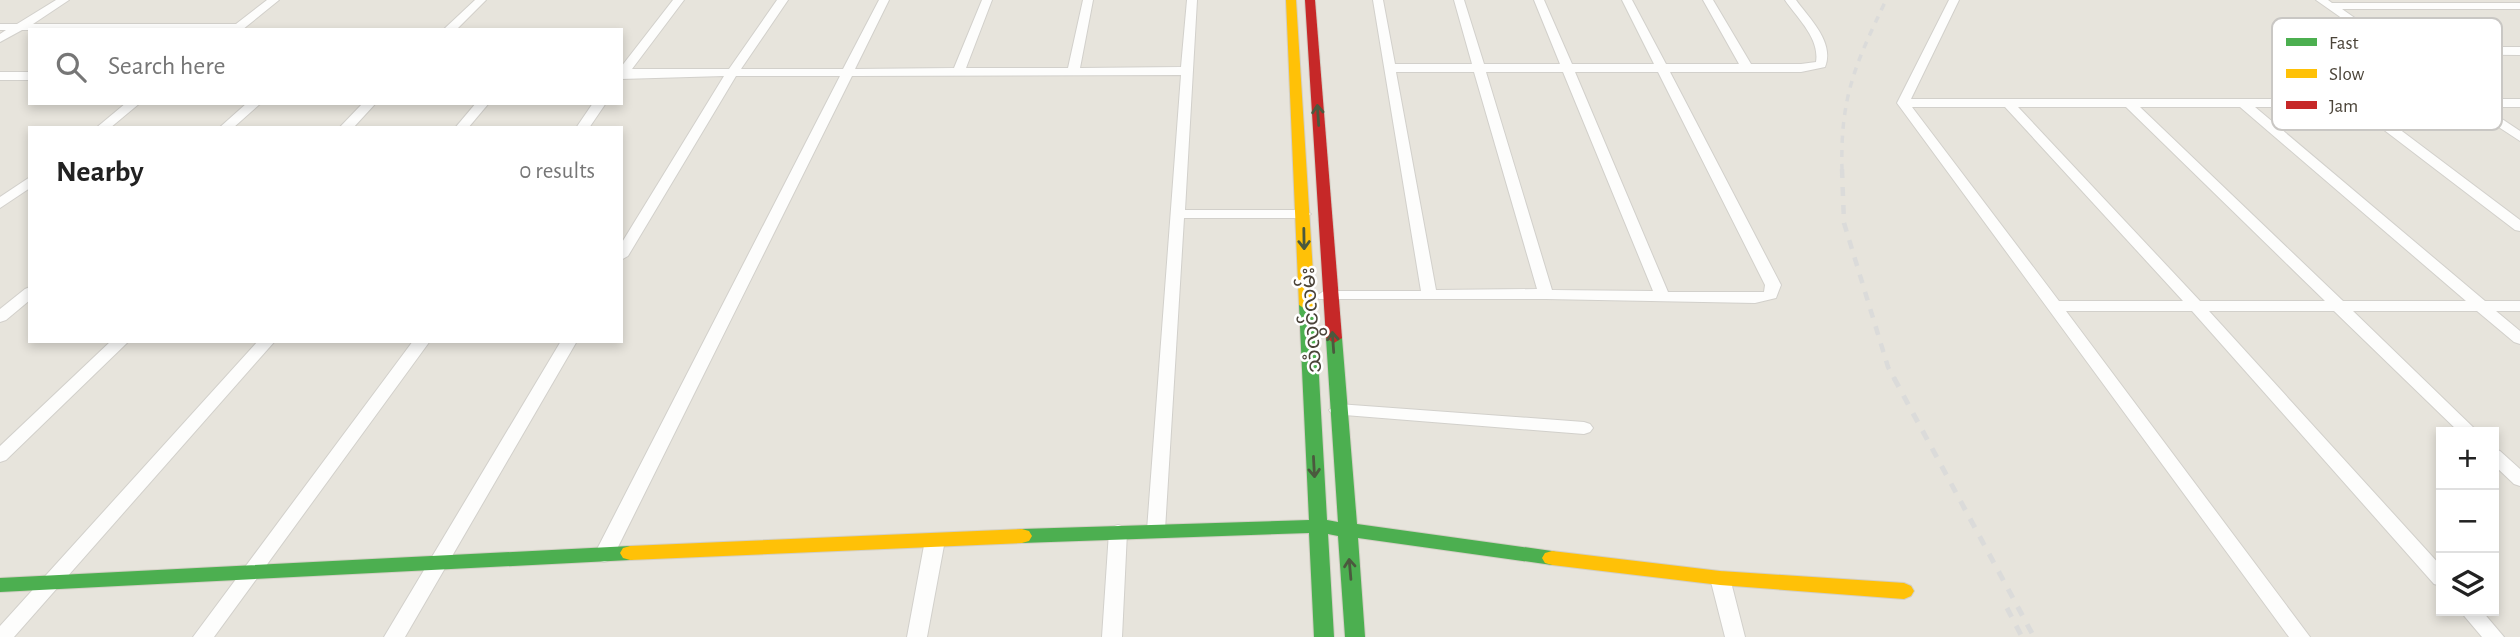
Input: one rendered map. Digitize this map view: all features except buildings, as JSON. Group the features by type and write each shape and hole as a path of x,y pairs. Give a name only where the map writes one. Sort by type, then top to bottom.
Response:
{"main road":[{"name":"သံလွင်လမ်း","path":"1291,0 1325,637"},
{"name":"သံလွင်လမ်း","path":"1310,0 1356,637"},
{"path":"0,585 436,562 1156,530 1318,526 1720,578 1904,591"}],"street":[{"path":"0,39 64,0"},
{"path":"0,27 237,28 274,0"},
{"path":"451,28 481,0"},
{"path":"623,73 679,0"},
{"path":"623,253 732,73 783,0"},
{"path":"604,555 884,0"},
{"path":"960,72 987,0"},
{"path":"1073,71 1088,0"},
{"path":"1156,530 1192,0"},
{"path":"1378,0 1429,295"},
{"path":"1459,0 1546,294"},
{"path":"1539,0 1663,298"},
{"path":"1306,296 1546,294 1755,298 1771,295 1774,290 1627,0"},
{"path":"1707,0 1747,68"},
{"path":"1390,68 1801,68 1821,64 1824,52 1820,43 1790,0"},
{"path":"1903,103 1954,0"},
{"path":"2325,3 2520,6"},
{"path":"2325,3 2347,18"},
{"path":"2502,51 2520,51"},
{"path":"623,74 1187,71"},
{"path":"0,76 28,76"},
{"path":"1903,103 2272,103"},
{"path":"1903,103 2057,306 2300,637"},
{"path":"2008,103 2199,308 2436,573"},
{"path":"2129,103 2464,427"},
{"path":"2243,103 2272,128"},
{"path":"2502,103 2520,103"},
{"path":"105,126 131,105"},
{"path":"227,126 253,105"},
{"path":"347,126 368,105"},
{"path":"463,126 482,105"},
{"path":"583,126 599,105"},
{"path":"2502,125 2520,137"},
{"path":"2275,130 2520,340"},
{"path":"2392,130 2520,227"},
{"path":"0,204 28,183"},
{"path":"1178,214 1304,214"},
{"path":"0,317 28,294"},
{"path":"2057,306 2520,306"},
{"path":"0,456 119,343"},
{"path":"2,637 265,343"},
{"path":"203,637 421,343"},
{"path":"394,637 568,343"},
{"path":"1338,410 1584,428"},
{"path":"2499,460 2520,480"},
{"path":"1112,637 1118,532"},
{"path":"917,637 936,540"},
{"path":"1720,578 1735,637"},
{"path":"2475,616 2494,637"}],"shaded area":[{"path":"0,0 2520,0 2520,637 0,637"}],"railway":[{"path":"1842,169 1844,122 1852,82 1886,0"},
{"path":"1842,169 1844,223 1888,367 1895,380"},
{"path":"1894,378 2034,637"},
{"path":"2007,608 2022,637"}],"traffic: fast":[{"path":"1307,305 1324,637"},
{"path":"1334,338 1355,637"},
{"path":"1022,536 1318,526 1552,558"},
{"path":"0,585 630,553"}],"traffic: slow":[{"path":"1291,0 1307,305"},
{"path":"630,553 1022,536"},
{"path":"1552,558 1720,578 1904,591"}],"traffic: jam":[{"path":"1310,0 1334,338"}]}
